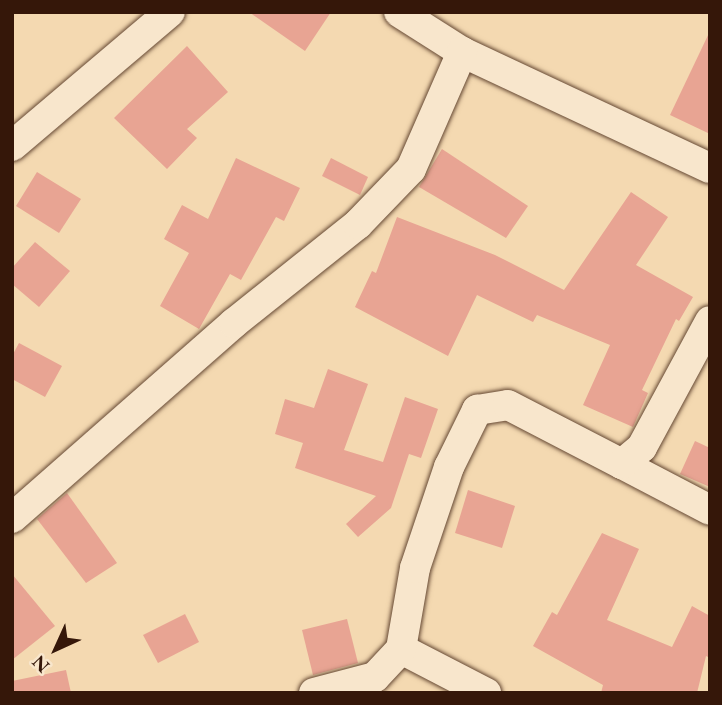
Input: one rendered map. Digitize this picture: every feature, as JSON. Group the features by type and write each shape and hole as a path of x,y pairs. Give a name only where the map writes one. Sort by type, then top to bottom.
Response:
{"street":[{"path":"12,146 170,12"},
{"path":"399,12 462,52 710,168"},
{"path":"12,519 234,323 358,224 411,169 462,52"},
{"path":"622,464 642,447 710,321"},
{"path":"314,693 374,677 401,649 415,569 449,467 477,410 508,405 710,509"},
{"path":"401,649 486,693"}],"building":[{"path":"249,12 331,12 305,51"},
{"path":"710,31 710,134 670,115"},
{"path":"187,46 228,92 187,129 197,138 167,169 114,118"},
{"path":"442,149 528,206 506,238 419,187"},
{"path":"236,158 300,188 284,221 276,217 241,280 230,274 199,329 160,306 189,253 164,239 182,205 208,219"},
{"path":"331,158 368,177 360,195 322,176"},
{"path":"37,172 81,199 59,233 16,206"},
{"path":"631,192 668,217 636,265 693,297 679,321 676,319 642,390 648,393 633,427 583,405 610,345 537,315 533,322 477,295 448,356 355,307 372,271 376,273 397,217 495,255 564,290"},
{"path":"35,242 70,271 39,307 12,284 12,268"},
{"path":"19,343 62,366 45,397 12,379 12,356"},
{"path":"328,369 368,384 344,450 383,462 405,397 438,409 421,458 409,454 391,508 358,537 346,524 376,496 295,468 303,443 275,434 285,399 314,408"},
{"path":"695,441 710,448 710,487 680,474"},
{"path":"468,490 515,506 502,548 455,533"},
{"path":"67,493 117,563 86,583 37,519"},
{"path":"602,533 639,549 607,620 672,647 692,606 710,616 710,658 706,656 697,693 601,693 603,685 533,646 552,612 557,615"},
{"path":"12,574 55,626 12,660"},
{"path":"185,614 199,642 158,663 143,635"},
{"path":"347,619 358,663 313,675 302,630"},
{"path":"66,670 71,693 12,693 12,681"}]}
